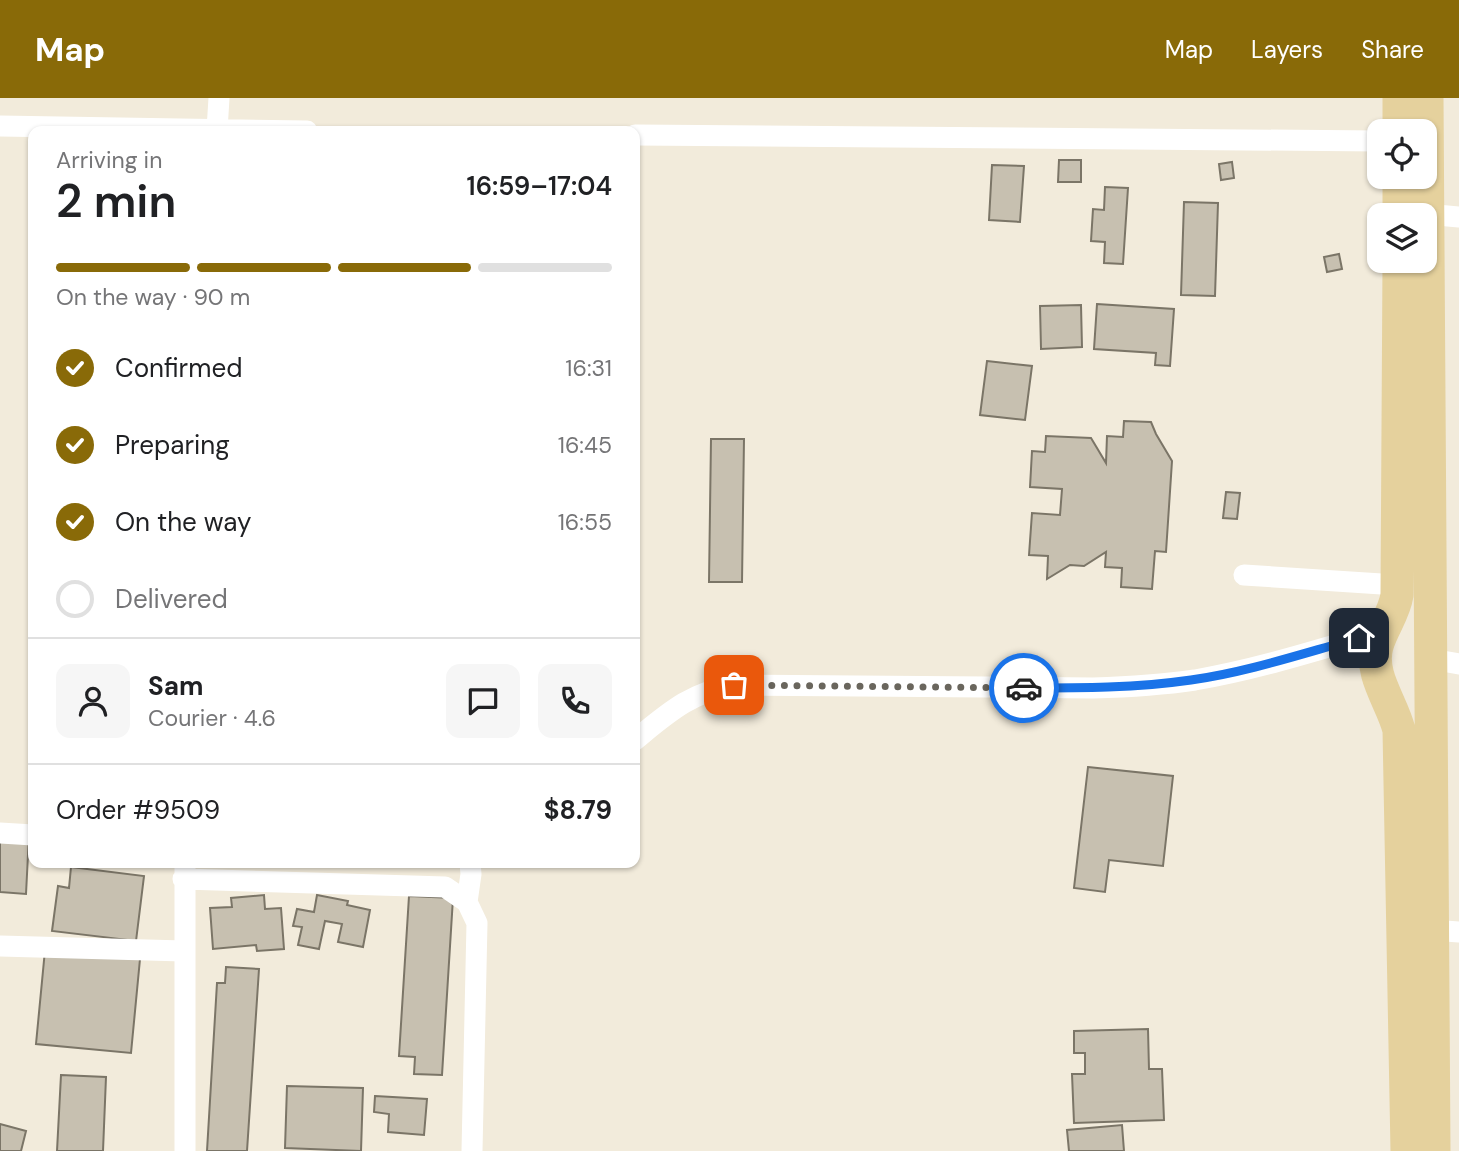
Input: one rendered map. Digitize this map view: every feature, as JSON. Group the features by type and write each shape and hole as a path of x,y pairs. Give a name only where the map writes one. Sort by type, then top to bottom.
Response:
{"main road":[{"path":"1399,98 1408,119"},
{"path":"1422,119 1427,98"},
{"path":"1399,273 1397,585 1395,605 1375,656 1380,681 1392,705 1399,730 1407,1151"},
{"path":"1416,273 1438,661 1445,931 1434,1151"},
{"path":"1383,631 1402,628 1438,661"},
{"path":"1380,681 1399,692 1410,693 1438,661"}],"street":[{"path":"217,126 219,98"},
{"path":"0,126 28,127"},
{"path":"640,135 1367,141"},
{"path":"1437,217 1459,218"},
{"path":"1244,575 1397,585"},
{"path":"640,736 685,700 717,687 1143,686 1242,670 1383,631"},
{"path":"0,834 28,835"},
{"path":"467,902 475,868"},
{"path":"185,1151 184,871 445,887 467,902 477,923 472,1151"},
{"path":"0,946 184,951"}],"building":[{"path":"1059,160 1081,160 1081,182 1058,182"},
{"path":"1232,162 1234,178 1221,180 1219,164"},
{"path":"992,165 1024,166 1020,222 989,220"},
{"path":"1105,187 1128,188 1123,264 1104,263 1105,242 1091,241 1093,209 1104,210"},
{"path":"1184,202 1218,203 1215,296 1181,295"},
{"path":"1339,254 1342,269 1327,272 1324,257"},
{"path":"1097,304 1174,309 1170,366 1155,365 1156,353 1094,349"},
{"path":"1081,305 1082,347 1041,349 1040,306"},
{"path":"987,361 1032,366 1025,420 980,415"},
{"path":"1124,421 1151,422 1172,461 1166,552 1155,551 1152,589 1121,587 1122,568 1105,567 1106,552 1084,566 1070,565 1047,579 1048,556 1029,555 1032,513 1060,515 1062,489 1030,487 1032,451 1045,452 1046,436 1091,438 1106,463 1107,436 1123,437"},
{"path":"711,439 744,439 742,582 709,582"},
{"path":"1226,492 1240,493 1237,519 1223,518"},
{"path":"1088,767 1173,776 1163,866 1109,860 1105,892 1074,888"},
{"path":"0,833 28,835 26,894 0,892"},
{"path":"71,868 144,876 136,941 52,931 58,886 69,888"},
{"path":"264,895 265,909 281,908 284,949 257,951 256,945 213,949 210,908 232,907 231,898"},
{"path":"317,895 348,901 347,905 370,910 363,947 338,942 342,924 325,921 319,949 298,945 302,927 293,926 297,909 314,912"},
{"path":"409,896 453,898 442,1075 414,1074 415,1057 399,1056"},
{"path":"45,950 140,959 131,1053 36,1044"},
{"path":"226,967 259,969 247,1151 207,1151 217,983 225,983"},
{"path":"1148,1029 1149,1069 1162,1069 1164,1120 1074,1123 1072,1074 1085,1074 1085,1053 1074,1053 1074,1031"},
{"path":"61,1075 106,1077 103,1151 57,1151"},
{"path":"287,1086 363,1088 361,1151 285,1148"},
{"path":"375,1096 427,1099 424,1135 388,1132 389,1114 374,1112"},
{"path":"0,1124 26,1131 21,1151 0,1151"},
{"path":"1122,1125 1124,1151 1069,1151 1067,1130"}],"way so far":[{"path":"734,685 1024,688"}],"route":[{"path":"1024,688 1143,686 1193,680 1242,670 1359,638"}]}
